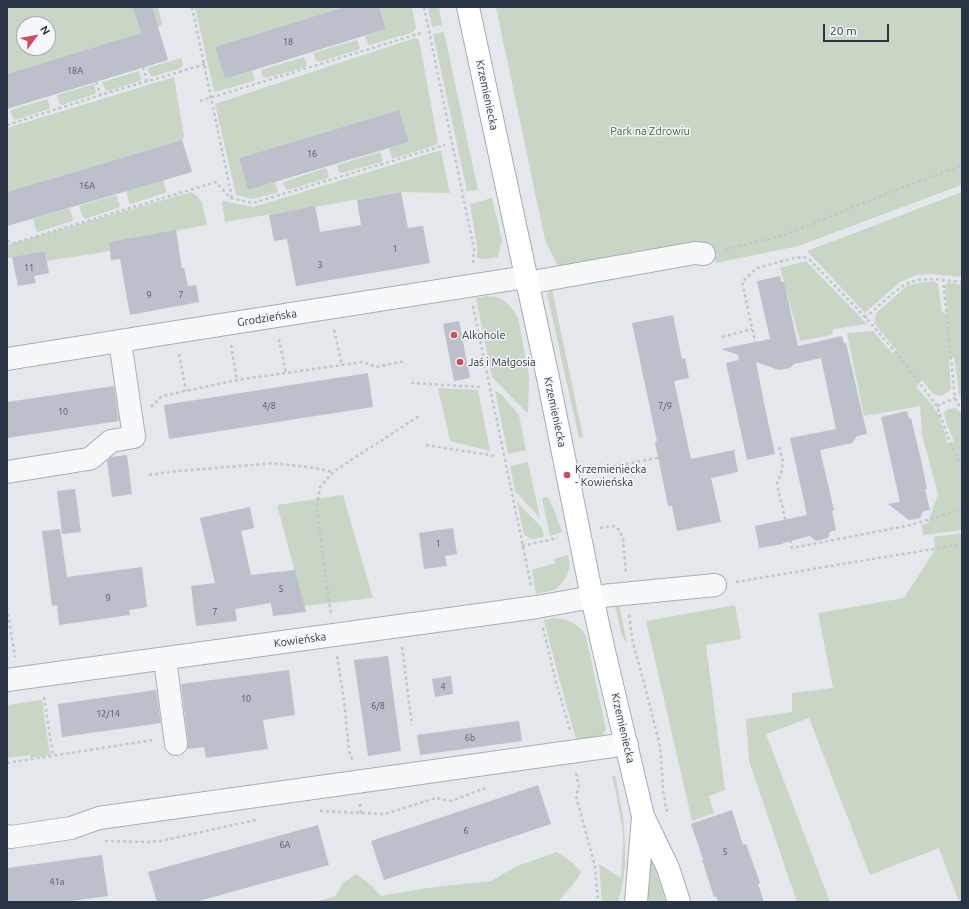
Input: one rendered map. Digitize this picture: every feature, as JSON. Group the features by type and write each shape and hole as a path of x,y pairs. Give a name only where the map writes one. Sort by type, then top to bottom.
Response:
{"main road":[{"name":"Krzemieniecka","path":"468,7 558,426 592,598 643,816 668,868 679,902"},
{"name":"Krzemieniecka","path":"636,902 643,816"}],"street":[{"name":"Grodzieńska","path":"7,359 471,286 527,280 696,253 704,254"},
{"path":"7,472 91,458 111,441 134,437 120,341"},
{"name":"Kowieńska","path":"7,680 537,607 592,598 715,585"},
{"path":"165,659 176,744"},
{"path":"7,836 11,837 73,827 99,818 627,744"}],"path":[{"path":"192,7 232,198"},
{"path":"424,7 474,249 471,286 472,297 533,596 575,745 572,758 579,786 576,796 595,866 598,902"},
{"path":"200,101 421,33"},
{"path":"7,125 101,94 147,82 205,64"},
{"path":"143,68 147,82"},
{"path":"96,82 101,94"},
{"path":"7,241 14,243 216,182 230,198 253,203 445,145"},
{"path":"704,254 782,236 962,165"},
{"path":"757,350 742,282 757,268 794,258 804,257 809,259 865,318 938,406 952,448 962,468"},
{"path":"865,318 904,285 917,280 942,279 962,282"},
{"path":"942,279 955,398 962,408"},
{"path":"722,337 752,329"},
{"path":"334,330 342,365"},
{"path":"279,338 286,373"},
{"path":"231,345 237,380"},
{"path":"179,353 186,391"},
{"path":"133,426 162,396 237,380 363,362 376,367 405,361"},
{"path":"411,382 481,387"},
{"path":"938,406 955,398"},
{"path":"331,615 317,504 320,487 333,472 419,416"},
{"path":"426,445 496,456"},
{"path":"779,447 783,462 777,484 792,548 911,525 962,509"},
{"path":"596,470 661,457"},
{"path":"149,475 178,471 273,464 315,468 333,472"},
{"path":"596,529 613,526 616,527 622,534 626,594 633,643 644,679 659,742 666,808 669,815"},
{"path":"522,546 560,537"},
{"path":"715,585 962,544"},
{"path":"7,608 15,658"},
{"path":"402,646 412,725"},
{"path":"337,655 344,699 349,752 354,766 362,813"},
{"path":"44,696 53,756"},
{"path":"7,763 154,740"},
{"path":"314,811 385,814 436,798 452,801 491,786"},
{"path":"105,841 160,841 257,820"}],"green space":[{"path":"12,7 158,7 162,24 158,28 7,74 7,9"},
{"path":"195,7 344,7 215,47 225,79 252,71 255,80 214,92"},
{"path":"379,7 412,7 416,28 414,32 370,45 368,44 365,36 386,29"},
{"path":"428,7 439,7 442,25 432,27"},
{"name":"Park na Zdrowiu","path":"496,7 962,7 962,185 798,246 716,263 715,260 592,267 561,272 545,240"},
{"path":"444,32 478,190 467,191 433,34"},
{"path":"415,38 419,40 438,142 436,145 392,158 389,148 409,142 399,110 239,158 248,190 275,182 278,191 276,193 253,199 236,195 215,104"},
{"path":"357,40 360,48 358,50 319,62 316,60 313,53"},
{"path":"304,57 307,65 306,67 266,78 263,77 261,70"},
{"path":"181,58 183,65 180,68 152,77 147,68"},
{"path":"139,71 140,81 107,91 102,82"},
{"path":"174,77 184,137 182,140 7,192 7,128"},
{"path":"94,84 95,94 62,105 59,103 57,95"},
{"path":"47,99 50,107 49,109 15,120 13,118 10,110"},
{"path":"441,151 450,193 401,192 225,222 222,201 253,207"},
{"path":"380,152 383,160 382,162 342,173 339,172 337,165"},
{"path":"326,168 329,176 328,178 288,190 285,188 283,182"},
{"path":"163,180 166,191 165,193 131,204 129,202 126,191"},
{"path":"191,192 197,196 202,203 207,225 109,242 110,251 47,261 45,251 7,258 7,245"},
{"path":"962,192 962,277 932,274 916,275 900,282 865,313 807,251"},
{"path":"116,195 120,206 118,208 85,219 79,206"},
{"path":"492,198 502,240 498,257 486,259 477,258 477,246 470,204"},
{"path":"70,208 73,219 72,221 38,232 36,230 33,219"},
{"path":"806,261 867,324 833,329 832,335 800,341 780,268"},
{"path":"935,281 938,284 942,312 947,314 945,285 948,282 962,285 962,402 959,395 954,357 949,358 951,389 948,392 941,396 933,394 922,380 916,387 939,415 948,444 954,442 946,422 944,412 948,409 955,408 962,414 962,530 923,535 922,524 928,523 938,494 922,435 920,406 864,416 847,333 873,331 892,353 897,351 874,323 876,313 907,286"},
{"path":"552,289 583,437 579,438 547,294"},
{"path":"486,296 497,297 505,301 518,318 529,376 528,413 492,377 476,298"},
{"path":"438,388 478,390 490,451 450,441"},
{"path":"495,391 501,394 519,415 526,450 508,454"},
{"path":"528,462 540,518 515,491 510,466"},
{"path":"343,495 373,598 304,606 277,505"},
{"path":"548,497 562,532 550,536 542,498"},
{"path":"517,502 542,528 544,537 532,539 524,535"},
{"path":"962,533 962,902 959,902 939,848 870,875 809,718 766,734 830,902 797,902 749,761 746,719 792,712 792,693 833,688 818,613 904,598 935,550 934,537"},
{"path":"568,555 570,564 569,569 561,584 556,589 536,594 532,570 555,563 554,559"},
{"path":"619,604 627,643 622,636 615,606"},
{"path":"735,605 741,639 706,645 725,790 709,796 714,813 692,821 646,621"},
{"path":"553,618 572,622 581,629 586,636 606,729 601,738 577,743 544,620"},
{"path":"42,700 50,755 30,758 30,755 7,758 7,705"},
{"path":"615,775 623,816 625,866 618,902 602,902 599,864 621,878 623,833 612,776"},
{"path":"557,852 574,864 581,872 578,878 558,902 315,902 336,896 342,884 356,874 371,885 381,896 427,888 491,881 517,866"},
{"path":"650,858 652,858 666,902 647,902"}],"building":[{"path":"133,7 152,7 168,60 7,109 7,74 141,33"},
{"path":"344,7 379,7 386,29 225,79 215,47"},
{"path":"399,110 409,142 248,190 239,158"},
{"path":"182,140 192,172 7,226 7,192"},
{"path":"401,192 408,228 423,226 430,263 296,286 287,239 274,241 269,215 315,206 320,232 361,225 357,200"},
{"path":"176,230 182,269 184,268 188,286 196,285 199,302 130,315 120,259 111,260 109,242"},
{"path":"45,251 49,273 34,276 36,283 18,286 12,257"},
{"path":"780,276 781,282 784,282 798,346 842,336 844,343 846,343 867,434 857,436 852,443 820,450 834,510 832,511 836,530 830,532 828,538 816,541 810,536 783,544 759,548 755,526 807,515 790,438 836,429 821,358 794,364 790,368 779,370 756,362 775,454 747,460 726,363 739,360 738,355 721,349 770,339 757,281"},
{"path":"673,315 682,359 685,358 689,378 674,381 691,459 734,450 738,472 711,478 721,522 677,531 672,506 668,506 655,442 657,441 632,323"},
{"path":"459,321 470,378 454,381 443,324"},
{"path":"368,373 373,407 169,439 164,405"},
{"path":"114,386 119,421 7,438 7,402"},
{"path":"907,411 909,419 911,418 922,464 927,489 925,489 930,510 923,511 920,518 909,520 888,504 900,502 881,417"},
{"path":"127,455 132,494 112,497 107,461 111,457"},
{"path":"75,489 81,532 62,534 57,491"},
{"path":"250,507 254,528 241,531 251,575 295,570 306,612 273,616 271,603 235,609 237,621 196,626 191,586 215,583 200,518"},
{"path":"453,528 457,554 445,556 447,566 424,569 419,533"},
{"path":"60,529 67,577 142,567 147,607 129,610 130,615 59,625 57,605 52,606 42,531"},
{"path":"388,656 401,751 368,756 354,660"},
{"path":"289,670 295,715 263,720 268,749 206,758 204,747 187,749 188,742 181,684"},
{"path":"451,676 453,694 435,697 432,679"},
{"path":"156,690 161,723 62,737 58,704"},
{"path":"519,721 522,741 420,755 417,735"},
{"path":"538,785 551,824 384,880 371,841"},
{"path":"732,810 743,845 746,844 760,883 758,884 764,902 718,902 716,896 714,897 691,824"},
{"path":"318,825 329,865 195,902 157,902 148,872"},
{"path":"102,855 108,896 65,902 7,902 7,868"}],"place":[{"name":"Alkohole","path":"454,335"},
{"name":"Jaś i Małgosia","path":"460,362"},
{"name":"Krzemieniecka - Kowieńska","path":"567,475"}]}
